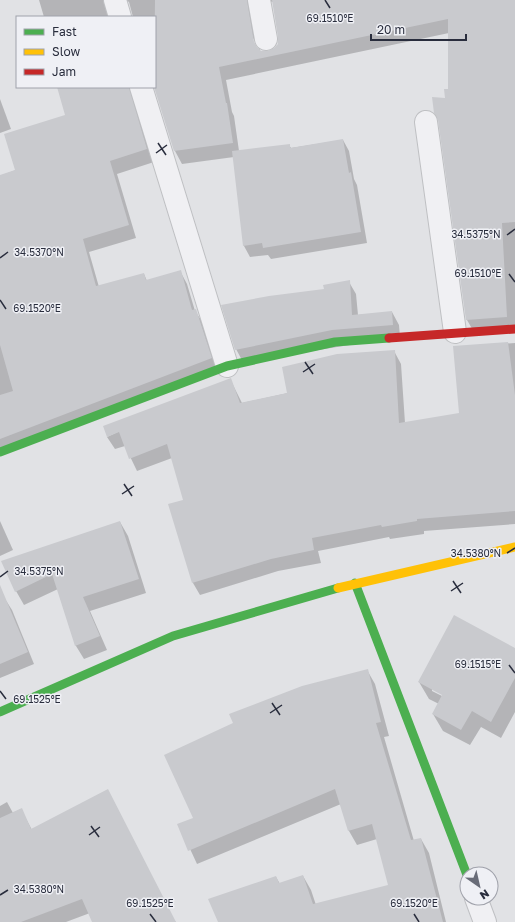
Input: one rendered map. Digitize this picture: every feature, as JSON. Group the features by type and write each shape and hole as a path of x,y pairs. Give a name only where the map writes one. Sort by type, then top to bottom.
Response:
{"street":[{"path":"115,0 120,16"},
{"path":"259,0 266,39"},
{"path":"141,88 226,366"},
{"path":"426,122 454,332"},
{"path":"0,451 226,366 335,342 454,332 515,329"},
{"path":"0,712 173,636 356,583 515,547"},
{"path":"356,583 464,866"},
{"path":"479,906 485,922"}],"building":[{"path":"155,0 247,0 254,42 261,51 268,51 278,44 272,0 515,0 515,222 502,223 507,317 466,320 438,120 434,113 432,97 445,98 444,89 448,89 448,19 219,67 227,103 233,143 174,151 154,88 156,88"},
{"path":"57,88 129,88 147,149 110,161 129,225 83,239 96,286 144,273 146,280 181,270 192,310 196,309 212,358 0,439 0,395 13,391 0,345 0,175 15,170 4,134 65,115"},
{"path":"343,139 349,173 351,172 361,232 263,248 262,243 243,246 232,151 290,144 290,148"},
{"path":"350,280 352,315 392,311 393,325 332,330 235,350 221,305 269,296 324,289 323,285"},
{"path":"508,342 515,395 515,511 417,519 417,521 382,527 381,525 312,538 314,550 271,559 192,583 168,504 183,500 167,444 129,459 119,432 107,437 103,426 231,378 240,403 287,393 282,367 337,354 395,350 399,423 459,413 453,346"},
{"path":"120,521 139,579 83,597 100,636 75,646 52,574 15,592 1,561"},
{"path":"0,585 28,652 0,664"},
{"path":"454,615 515,648 515,678 491,722 472,711 461,730 432,714 442,695 418,682"},
{"path":"368,669 381,722 376,723 411,840 421,838 443,922 218,922 208,899 276,876 279,883 303,875 313,904 388,885 372,824 348,831 335,789 188,851 177,824 193,818 164,755 233,723 229,714 302,686"},
{"path":"108,789 176,922 92,922 82,899 21,922 0,922 0,818 22,808 31,829"}],"traffic: fast":[{"path":"0,452 227,366 335,342 389,338"},
{"path":"355,583 464,866"},
{"path":"0,712 173,636 338,588"}],"traffic: slow":[{"path":"338,588 515,547"}],"traffic: jam":[{"path":"389,338 515,329"}]}
